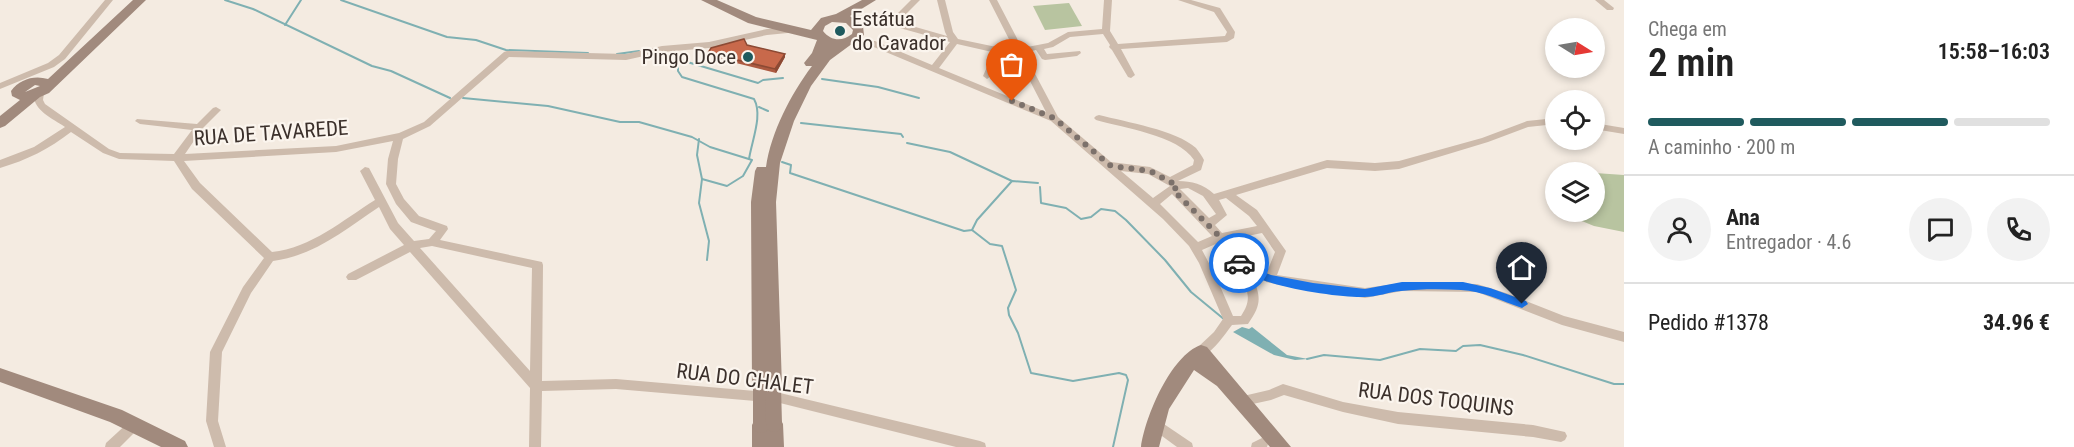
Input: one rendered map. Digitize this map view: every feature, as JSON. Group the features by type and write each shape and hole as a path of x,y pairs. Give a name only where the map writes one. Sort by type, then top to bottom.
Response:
{"main road":[{"path":"5,118 19,94 39,89 132,0"},
{"path":"5,118 140,0"},
{"path":"707,0 752,20 803,30 843,43"},
{"path":"720,0 755,15 779,20 824,21 839,18 870,0"},
{"path":"767,387 769,202 773,163 787,121 805,86 826,57 843,43 858,35 858,26 880,0"},
{"path":"839,18 850,20 858,26"},
{"path":"775,447 768,424 758,202 764,162 774,130 787,97 818,54 821,37 818,27 824,21"},
{"path":"1150,447 1160,406 1179,375 1197,356 1223,381 1239,402 1282,447"},
{"path":"0,375 116,416 179,447"},
{"path":"761,447 768,424"}],"street":[{"path":"0,86 33,74 62,57 109,0"},
{"path":"916,0 892,23 955,41 1006,51 1050,45 1068,35 1106,31"},
{"path":"941,0 942,11 955,41"},
{"path":"993,0 1054,118"},
{"path":"1108,0 1106,31 1113,47 1131,75"},
{"path":"1113,47 1227,39 1231,36 1231,32 1217,10 1182,0"},
{"path":"1599,0 1610,8"},
{"name":"RUA DE TAVAREDE","path":"39,89 38,100 41,106 106,151 119,156 177,158 336,149 399,136 427,124 507,54 626,57 662,49 709,45 767,32 803,30"},
{"path":"934,68 955,41"},
{"path":"872,43 1054,118 1167,216 1196,248 1229,320"},
{"path":"1038,47 1045,57 1077,52"},
{"path":"987,76 994,60 1004,57 1006,51"},
{"path":"0,86 19,94"},
{"path":"216,110 199,127 177,158 196,186 270,258 283,257 315,242 379,202"},
{"path":"1099,118 1156,133 1193,150 1199,160 1197,167 1152,204"},
{"path":"140,121 199,127"},
{"path":"1213,198 1327,164 1375,167 1399,165 1485,140 1527,123 1545,122"},
{"path":"0,165 24,158 48,146 71,127"},
{"path":"1605,128 1624,131"},
{"path":"399,136 393,159 391,184 400,201 415,219 443,229 432,242"},
{"path":"1111,166 1150,171 1174,186 1220,237 1244,269 1254,291 1255,309 1251,316 1244,321 1229,320"},
{"path":"366,171 379,202 394,226 536,386"},
{"path":"1174,186 1196,187 1213,198 1222,215 1208,224"},
{"path":"1228,194 1253,213 1281,251 1270,279"},
{"path":"1196,248 1220,237 1265,228"},
{"path":"352,277 412,246 432,242 538,265 536,447"},
{"path":"220,447 213,421 216,352 247,290 270,258"},
{"path":"1210,276 1244,269 1270,279 1365,293 1402,286 1477,288 1562,320 1624,337"},
{"path":"1197,356 1229,320"},
{"name":"RUA DO CHALET","path":"536,386 616,384 780,398 980,447"},
{"name":"RUA DOS TOQUINS","path":"1239,402 1271,395 1283,389 1342,407 1398,418 1533,431 1561,436"},
{"path":"111,447 134,424"},
{"path":"1155,424 1187,447"}],"green space":[{"path":"1069,3 1082,26 1045,30 1033,6"},
{"path":"1605,174 1624,175 1624,232 1584,222 1605,222"}],"water":[{"path":"1242,327 1249,329 1252,327 1287,355 1308,359 1295,360 1274,355 1233,332"}],"building":[{"name":"Pingo Doce","path":"744,39 747,45 785,54 775,69 708,53 711,48"}],"waterway":[{"path":"225,0 253,9 285,24"},
{"path":"285,24 301,0"},
{"path":"341,0 447,37 476,40 506,50 588,53"},
{"path":"285,24 372,66 391,71 450,98"},
{"path":"617,54 639,51"},
{"path":"657,53 678,59"},
{"path":"678,59 758,83 763,80 783,78"},
{"path":"678,59 678,71 682,77 754,99 757,120 749,159"},
{"path":"822,79 878,87 919,98"},
{"path":"463,98 548,106 620,122 639,122 699,141"},
{"path":"759,107 768,111"},
{"path":"801,123 901,134 903,137"},
{"path":"699,141 710,147 752,160 743,176 727,186 702,179"},
{"path":"699,141 697,155 702,179"},
{"path":"907,143 950,152 1012,181"},
{"path":"782,162 791,165 790,173 964,231 972,230"},
{"path":"702,179 699,203 709,241 707,260"},
{"path":"972,230 977,220 1012,181"},
{"path":"1012,181 1038,183"},
{"path":"1040,187 1041,203 1066,208 1081,219 1091,217 1101,209 1115,211 1165,260 1191,292 1225,320"},
{"path":"972,230 990,244 1002,246 1016,290 1008,308 1009,315 1018,333 1031,373 1073,381 1119,373 1126,375 1128,380 1113,447"},
{"path":"1307,359 1324,355 1380,360 1420,349 1456,351 1463,346 1480,345 1523,355 1614,384 1624,384"}],"way so far":[{"path":"1012,101 1054,118 1111,166 1150,171 1178,186 1173,190 1220,237 1239,263"}],"place":[{"name":"Estátua do Cavador","path":"840,31"},
{"name":"Pingo Doce","path":"748,57"}],"route":[{"path":"1239,263 1244,269 1255,271 1270,279 1313,287 1365,293 1402,286 1463,286 1477,288 1522,304"}]}
